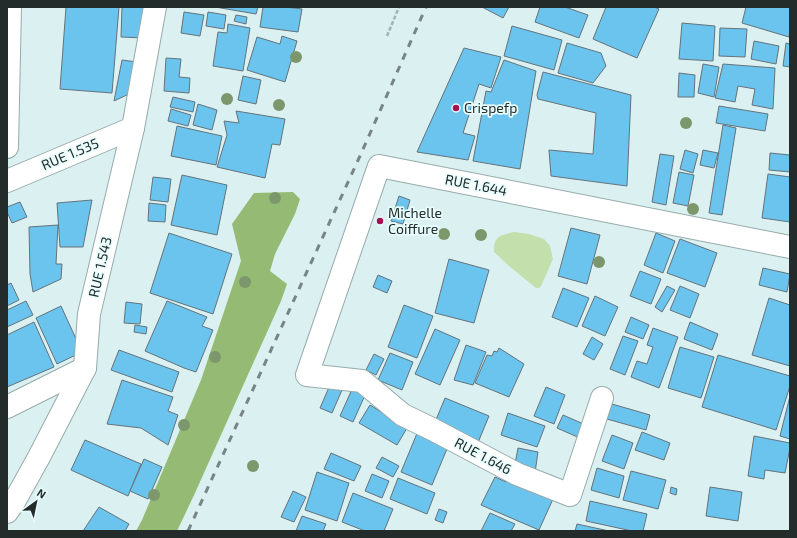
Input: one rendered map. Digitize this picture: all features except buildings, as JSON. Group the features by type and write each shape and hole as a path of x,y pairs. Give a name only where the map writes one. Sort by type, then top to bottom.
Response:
{"street":[{"path":"7,146 10,7"},
{"name":"RUE 1.543","path":"7,512 39,457 85,368 89,314 133,128 155,7"},
{"name":"RUE 1.535","path":"7,181 133,128"},
{"name":"RUE 1.644","path":"307,375 380,166 790,247"},
{"path":"7,407 85,368"},
{"name":"RUE 1.646","path":"307,375 362,381 403,415 517,474 570,496 602,398"}],"path":[{"path":"387,36 399,7"}],"green space":[{"path":"293,192 300,199 295,214 275,254 270,271 287,284 281,301 195,493 177,531 136,531 201,380 241,261 232,224 254,193"},
{"path":"514,232 529,234 544,239 550,246 553,259 539,288 536,288 494,252 496,239 502,235"}],"railway":[{"path":"188,531 360,156 426,7"}],"place":[{"name":"Crispefp","path":"456,108"},
{"name":"Michelle Coiffure","path":"380,221"}]}
